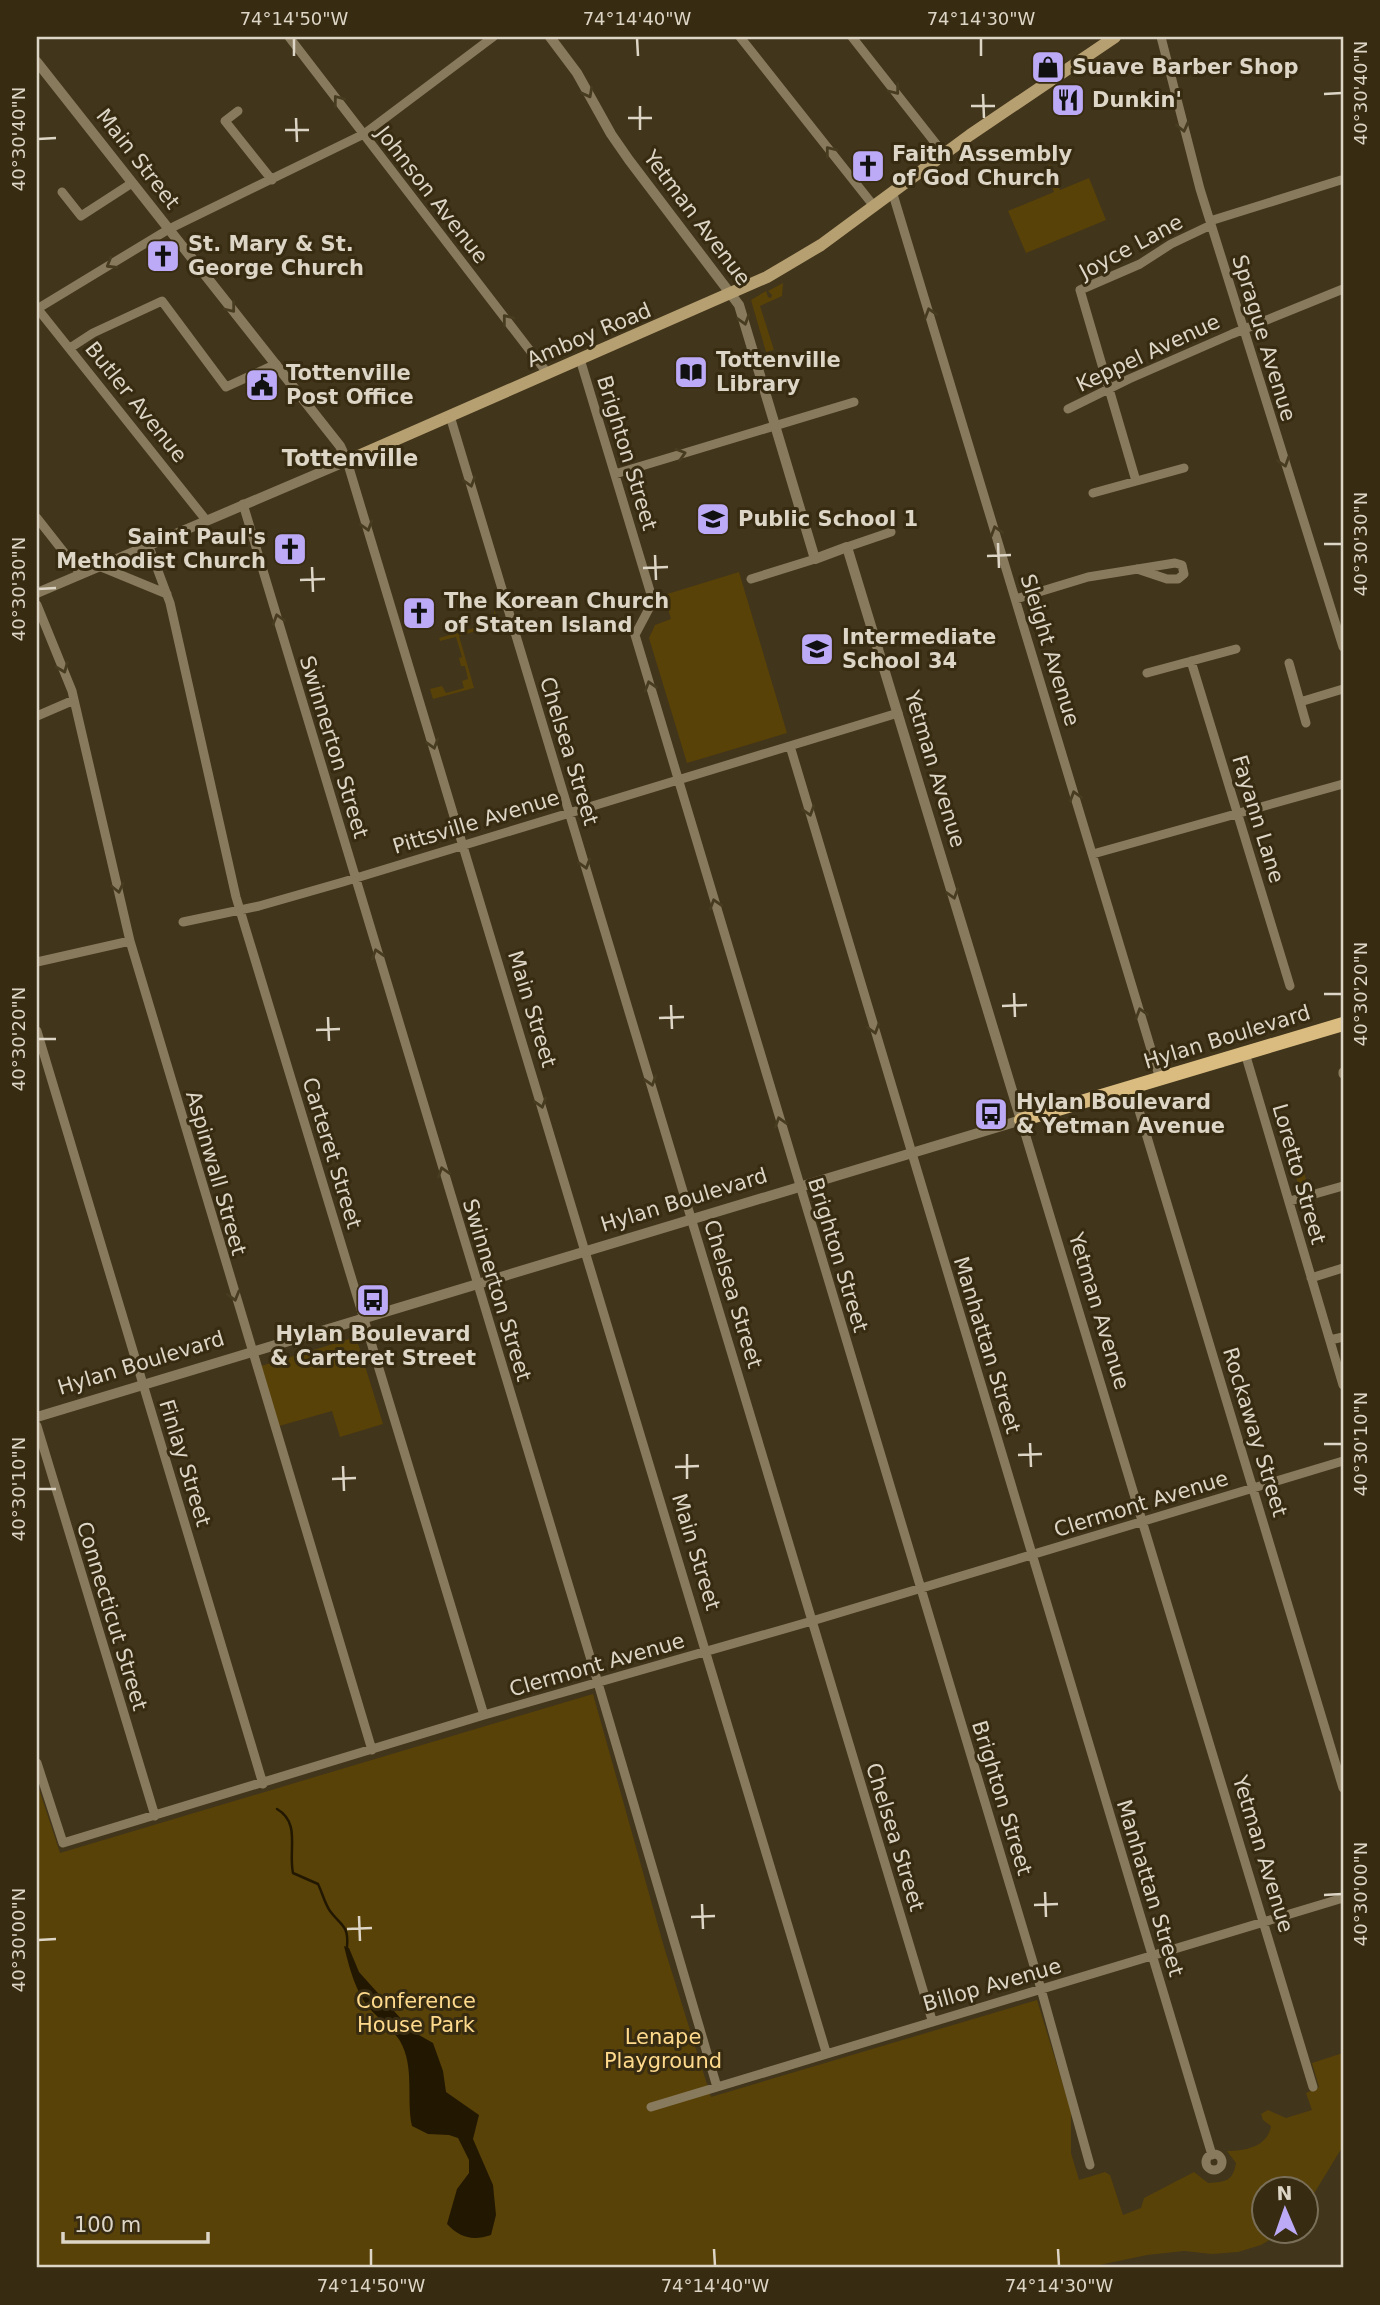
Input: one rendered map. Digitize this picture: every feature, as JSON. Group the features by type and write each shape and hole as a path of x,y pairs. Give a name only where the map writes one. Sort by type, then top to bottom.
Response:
{"main road":[{"name":"Amboy Road","path":"347,461 731,294 794,262 944,153 1113,37"},
{"name":"Hylan Boulevard","path":"1021,1120 1343,1024"}],"street":[{"name":"Johnson Avenue","path":"289,37 548,374"},
{"path":"37,309 169,229 364,134 493,37"},
{"name":"Yetman Avenue","path":"550,37 577,72 620,148 731,294 741,311 815,559"},
{"path":"740,37 873,205"},
{"path":"852,37 944,153"},
{"name":"Sprague Avenue","path":"1161,37 1191,156 1343,647"},
{"name":"Main Street","path":"37,62 340,446 347,461 826,2052"},
{"path":"238,111 225,121 272,180"},
{"path":"1211,223 1341,180"},
{"path":"62,192 81,216 132,183"},
{"name":"Sleight Avenue","path":"892,191 1160,1079"},
{"name":"Joyce Lane","path":"1110,388 1080,290 1140,264 1211,223"},
{"name":"Keppel Avenue","path":"1068,410 1110,388 1243,328 1295,310 1342,289"},
{"path":"70,348 93,333 162,301 226,387 275,364"},
{"name":"Butler Avenue","path":"37,309 206,520"},
{"name":"Brighton Street","path":"580,359 653,601 635,635 1041,1989 1090,2165"},
{"path":"1110,388 1136,481"},
{"path":"615,474 854,402"},
{"name":"Chelsea Street","path":"450,416 932,2020"},
{"name":"Amboy Road","path":"37,593 347,461"},
{"path":"1093,493 1184,468"},
{"name":"Swinnerton Street","path":"243,504 717,2087"},
{"path":"37,517 82,574"},
{"path":"751,579 891,532"},
{"name":"Carteret Street","path":"148,544 167,594 241,909 484,1715"},
{"name":"Yetman Avenue","path":"847,547 1313,2087"},
{"path":"99,566 167,594"},
{"path":"1016,599 1088,577 1137,569"},
{"name":"Aspinwall Street","path":"37,605 75,700 130,941 372,1750"},
{"path":"1147,673 1236,649"},
{"name":"Fayann Lane","path":"1191,661 1290,986"},
{"path":"1289,663 1306,723"},
{"path":"1300,702 1343,689"},
{"path":"37,716 75,700"},
{"name":"Pittsville Avenue","path":"183,922 355,878 898,713"},
{"name":"Manhattan Street","path":"790,746 1212,2155"},
{"path":"1093,854 1343,784"},
{"path":"37,962 130,941"},
{"name":"Finlay Street","path":"37,1031 263,1784"},
{"name":"Loretto Street","path":"1245,1053 1343,1385"},
{"name":"Rockaway Street","path":"1132,1087 1343,1788"},
{"name":"Hylan Boulevard","path":"37,1417 1021,1120"},
{"path":"1290,1201 1343,1186"},
{"path":"1311,1278 1343,1268"},
{"path":"1330,1340 1343,1337"},
{"name":"Connecticut Street","path":"37,1426 155,1816"},
{"name":"Clermont Avenue","path":"37,1763 63,1843 484,1715 813,1621 1343,1461"},
{"name":"Billop Avenue","path":"651,2107 1343,1898"}],"green space":[{"path":"1050,165 1060,190 1089,178 1106,220 1026,253 1008,211 1054,192 1045,167"},
{"path":"783,283 782,296 760,306 774,350 766,352 751,300 766,291 771,298 772,295 768,291"},
{"path":"739,572 787,733 687,763 649,638 655,625 671,619 664,595"},
{"path":"494,609 499,624 459,636 474,688 433,699 430,689 442,686 446,693 464,688 462,681 468,679 465,666 461,666 459,658 462,657 456,637 440,641 439,638 495,622"},
{"path":"1291,1128 1295,1141 1293,1147 1298,1151 1309,1190 1301,1193 1282,1131"},
{"path":"356,1337 383,1424 340,1437 332,1411 279,1426 261,1366"},
{"name":"Conference House Park","path":"593,1694 664,1947 711,2097 1037,2000 1071,2111 1071,2153 1079,2180 1105,2172 1110,2175 1123,2215 1141,2208 1144,2198 1194,2172 1208,2183 1231,2177 1236,2163 1227,2151 1248,2149 1265,2139 1271,2126 1263,2120 1261,2114 1268,2110 1286,2118 1312,2110 1306,2093 1319,2087 1312,2063 1343,2053 1343,2146 1320,2184 1320,2176 1250,2176 1250,2246 1258,2246 1238,2252 1212,2254 1184,2251 1147,2255 1085,2268 37,2268 37,1783 60,1853"}],"shaded area":[{"path":"344,1946 349,1948 359,1972 412,2031 433,2043 443,2071 446,2092 479,2115 473,2139 493,2185 496,2215 491,2235 467,2237 447,2224 457,2189 469,2173 469,2160 458,2138 428,2134 412,2126 405,2051 398,2037 361,1996"}],"waterway":[{"path":"277,1809 289,1822 291,1829 293,1873 318,1884 328,1908 345,1930 347,1947"}],"place":[{"name":"Suave Barber Shop","path":"1048,67"},
{"name":"Dunkin'","path":"1068,100"},
{"name":"Faith Assembly of God Church","path":"868,166"},
{"name":"St. Mary & St. George Church","path":"163,256"},
{"name":"Tottenville Library","path":"691,372"},
{"name":"Tottenville Post Office","path":"262,385"},
{"name":"Public School 1","path":"713,519"},
{"name":"Saint Paul's Methodist Church","path":"290,549"},
{"name":"The Korean Church of Staten Island","path":"419,613"},
{"name":"Intermediate School 34","path":"817,649"},
{"name":"Hylan Boulevard & Yetman Avenue","path":"991,1114"},
{"name":"Hylan Boulevard & Carteret Street","path":"373,1300"}],"district":[{"name":"Tottenville","path":"350,458"}],"park label":[{"name":"Lenape Playground","path":"663,2049"}]}
